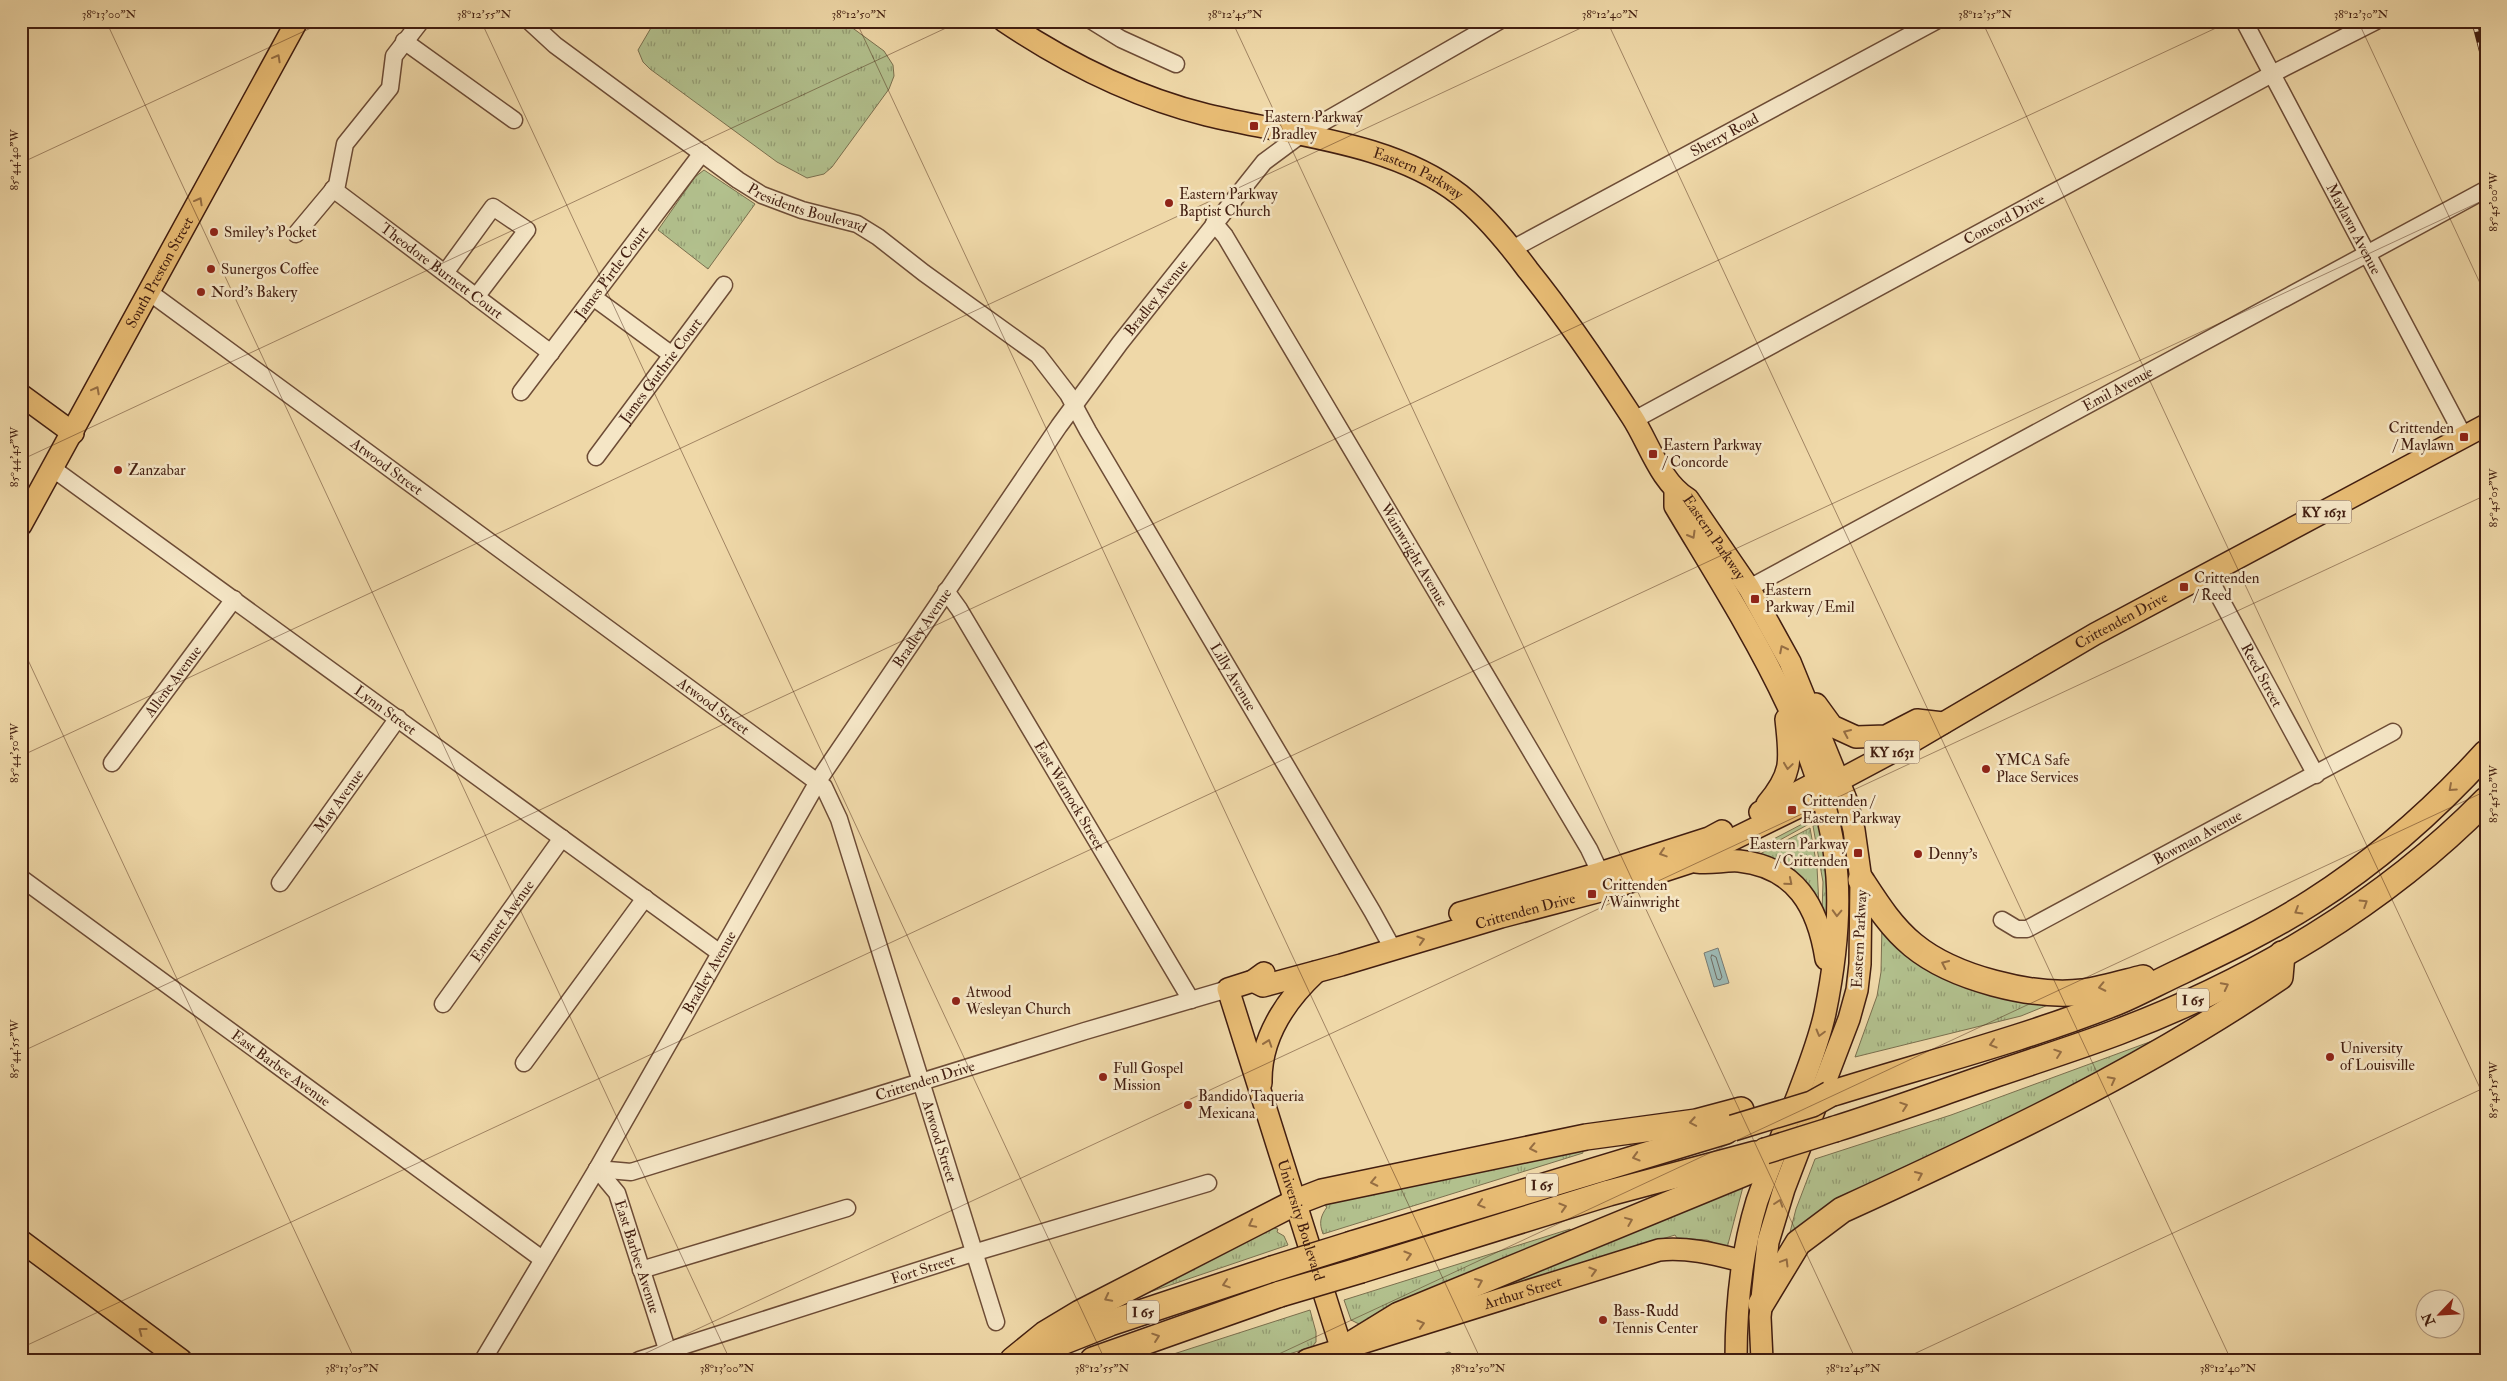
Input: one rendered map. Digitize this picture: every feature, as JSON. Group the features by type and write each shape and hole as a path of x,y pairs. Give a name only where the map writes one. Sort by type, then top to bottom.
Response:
{"highway":[{"name":"I 65","path":"1014,1360 1110,1323 1272,1269 1737,1119 1812,1104 1830,1094 2076,1017 2119,1001 2274,925 2350,876 2394,841 2464,777 2486,753"},
{"name":"I 65","path":"1093,1360 1280,1294 1609,1193 1720,1164 1858,1122 2118,1032 2222,988 2282,954 2377,895 2429,853 2486,800"},
{"path":"1861,880 1884,916 1914,946 1964,973 2010,986 2045,992 2083,992 2200,962"},
{"path":"1760,1304 1798,1243 1842,1210 1967,1154 2054,1111 2200,1030 2280,977 2282,954"},
{"path":"1014,1360 1045,1334 1080,1312 1296,1202 1322,1192 1586,1137 1696,1122 1737,1119"},
{"path":"1343,1355 1399,1315 1747,1172 1765,1151"}],"main road":[{"name":"South Preston Street","path":"21,525 297,21"},
{"name":"Eastern Parkway","path":"1004,21 1051,50 1144,94 1204,114 1356,147 1430,174 1460,196 1485,219 1512,249 1562,312 1634,420 1675,491 1688,499 1749,588 1770,624 1794,697 1834,851 1837,878 1836,932 1830,986 1816,1045 1757,1201 1742,1261 1738,1293 1736,1360"},
{"path":"21,395 73,433"},
{"name":"Crittenden Drive","path":"1228,989 1253,981 1259,974 1501,917 1604,881 1709,838 1760,812 1840,780 1943,723 2095,634 2486,425"},
{"name":"Eastern Parkway","path":"1675,491 1675,506 1754,639 1794,697 1840,780 1851,814 1861,880 1860,964 1857,990 1849,1019 1775,1216 1763,1267 1760,1304 1762,1360"},
{"path":"1760,812 1781,788 1789,768 1794,697 1821,708 1832,726 1856,737 1886,736 1917,720 1943,723"},
{"name":"Crittenden Drive","path":"1604,881 1694,861 1819,789"},
{"path":"1694,861 1711,864 1739,861 1761,866 1792,883 1808,901 1819,924 1830,986"},
{"name":"Crittenden Drive","path":"1253,981 1262,986 1316,972 1389,942"},
{"path":"1261,1090 1262,1063 1279,1015 1288,1001 1316,972"},
{"name":"University Boulevard","path":"1228,989 1343,1355"},
{"path":"21,1241 181,1360"},
{"name":"Arthur Street","path":"1307,1360 1343,1355 1659,1250 1675,1248 1702,1251 1742,1261"},
{"path":"1738,1293 1748,1360"}],"street":[{"path":"296,234 334,189 345,144 390,88 394,56 404,40 421,21"},
{"name":"Presidents Boulevard","path":"529,21 555,45 762,195 802,210 857,224 878,237 1038,356 1074,405"},
{"path":"1092,21 1121,39 1176,64"},
{"name":"Bradley Avenue","path":"483,1360 597,1169 819,783 946,591 1074,405 1214,223 1264,162 1299,136 1499,21"},
{"name":"Sherry Road","path":"1512,249 1936,21"},
{"name":"Maylawn Avenue","path":"2244,21 2464,437"},
{"name":"Concord Drive","path":"1634,420 2272,74 2376,21"},
{"path":"404,40 514,120"},
{"name":"James Pirtle Court","path":"521,392 702,153"},
{"name":"Theodore Burnett Court","path":"334,189 551,353"},
{"name":"Emil Avenue","path":"1749,588 2368,255 2485,190"},
{"path":"445,273 493,207 527,230 476,297"},
{"name":"Wainwright Avenue","path":"1214,223 1225,236 1589,849 1604,881"},
{"name":"James Guthrie Court","path":"596,457 724,285"},
{"name":"Atwood Street","path":"149,292 824,787 839,819 996,1322"},
{"path":"593,297 672,355"},
{"name":"Lilly Avenue","path":"1074,405 1389,942"},
{"name":"Lynn Street","path":"52,468 720,953"},
{"name":"Reed Street","path":"2207,574 2316,775"},
{"name":"East Warnock Street","path":"946,591 980,642 1191,1000"},
{"name":"Allene Avenue","path":"112,763 234,599"},
{"name":"May Avenue","path":"280,884 398,718"},
{"name":"Bowman Avenue","path":"2002,920 2017,929 2027,929 2394,732"},
{"name":"Emmett Avenue","path":"443,1004 562,838"},
{"name":"East Barbee Avenue","path":"21,878 542,1259"},
{"path":"524,1063 645,898"},
{"name":"Crittenden Drive","path":"597,1169 631,1172 921,1081 1228,989"},
{"name":"East Barbee Avenue","path":"597,1169 617,1193 667,1350"},
{"name":"Fort Street","path":"638,1360 973,1253 1208,1183"},
{"path":"641,1270 846,1208"}],"green space":[{"path":"655,21 843,21 884,51 893,65 894,76 889,89 832,167 824,174 807,178 777,162 643,62 638,50"},
{"path":"704,170 755,204 708,269 658,230 695,177"},
{"path":"1808,821 1809,824 1749,857 1743,855"},
{"path":"1819,824 1825,850 1829,927 1822,913 1823,882 1813,826"},
{"path":"1810,828 1817,867 1819,906 1754,857"},
{"path":"1882,923 2053,1003 2021,1016 1855,1057 1877,996 1881,972"},
{"path":"2163,1037 1788,1240 1796,1209 1815,1159 1951,1115"},
{"path":"1582,1148 1583,1153 1323,1234 1321,1220 1327,1207 1324,1205 1330,1201"},
{"path":"1744,1183 1727,1248 1707,1240 1677,1238 1675,1235 1468,1299"},
{"path":"1269,1227 1278,1229 1277,1232 1284,1236 1288,1245 1144,1294"},
{"path":"1570,1229 1572,1233 1361,1325 1351,1320 1344,1300"},
{"path":"1310,1310 1316,1332 1316,1342 1312,1347 1269,1360 1155,1360"},
{"path":"1449,1352 1456,1356 1457,1360 1423,1360"}],"water":[{"path":"1718,948 1729,983 1714,987 1704,953"}],"railway":[{"path":"2474,21 2486,68"},
{"path":"2485,21 2486,25"}],"place":[{"name":"Eastern Parkway / Bradley","path":"1254,126"},
{"name":"Eastern Parkway Baptist Church","path":"1169,203"},
{"name":"Smiley's Pocket","path":"214,232"},
{"name":"Sunergos Coffee","path":"211,269"},
{"name":"Nord's Bakery","path":"201,292"},
{"name":"Crittenden / Maylawn","path":"2464,437"},
{"name":"Eastern Parkway / Concorde","path":"1653,454"},
{"name":"Zanzabar","path":"118,470"},
{"name":"Crittenden / Reed","path":"2184,587"},
{"name":"Eastern Parkway / Emil","path":"1755,599"},
{"name":"YMCA Safe Place Services","path":"1986,769"},
{"name":"Crittenden / Eastern Parkway","path":"1792,810"},
{"name":"Eastern Parkway / Crittenden","path":"1858,853"},
{"name":"Denny's","path":"1918,854"},
{"name":"Crittenden / Wainwright","path":"1592,894"},
{"name":"Atwood Wesleyan Church","path":"956,1001"},
{"name":"University of Louisville","path":"2330,1057"},
{"name":"Full Gospel Mission","path":"1103,1077"},
{"name":"Bandido Taqueria Mexicana","path":"1188,1105"},
{"name":"Bass-Rudd Tennis Center","path":"1603,1320"}]}
